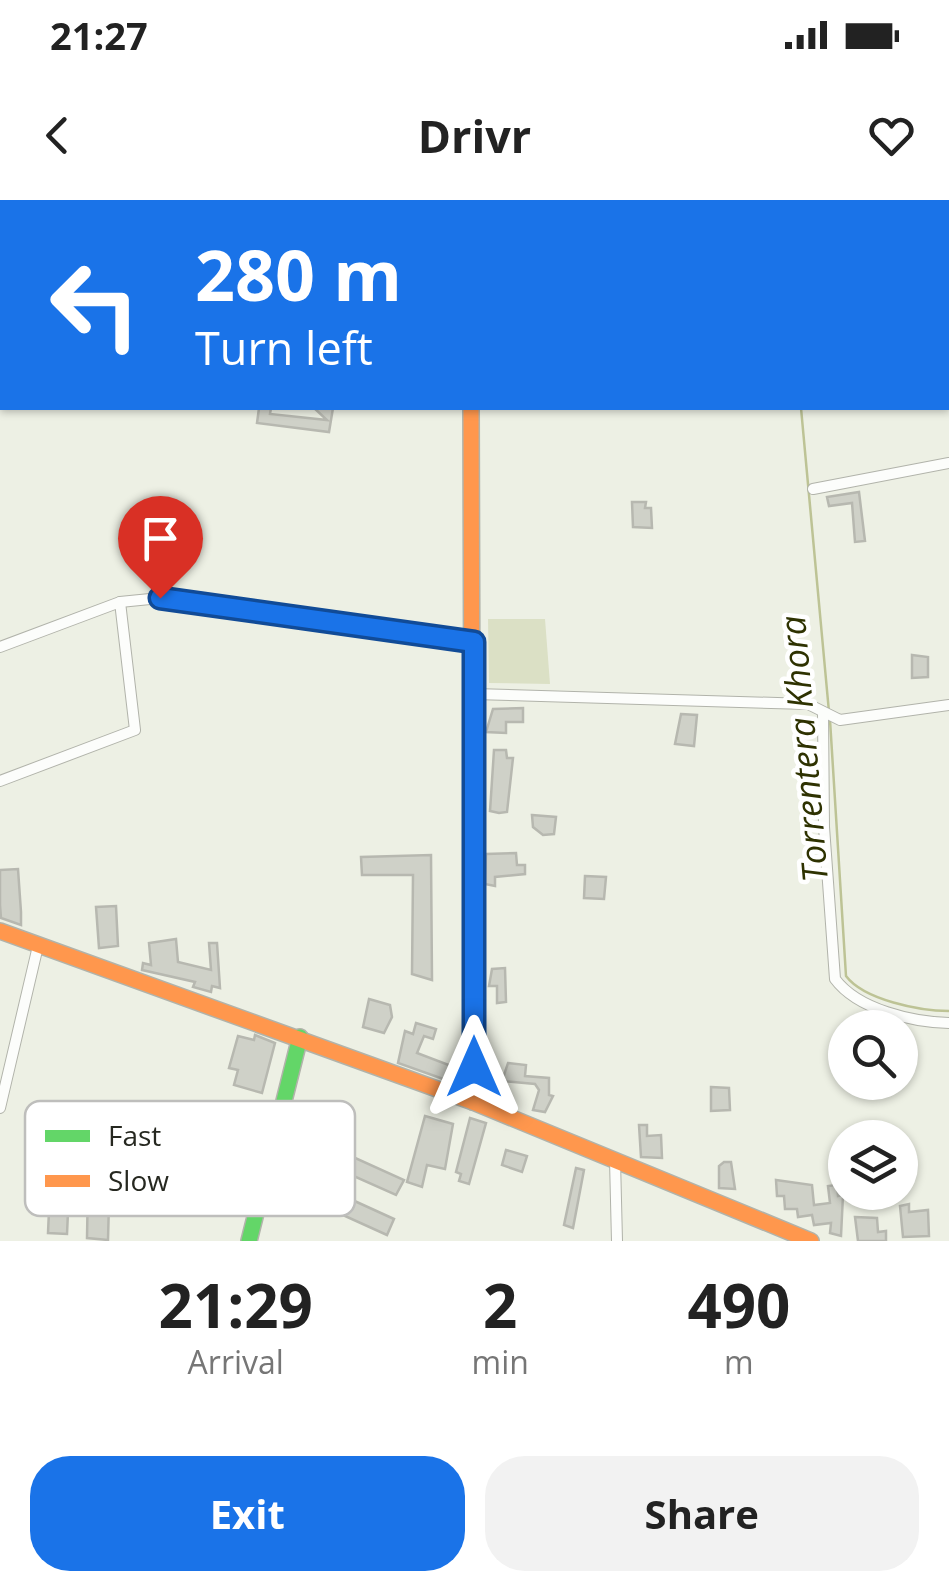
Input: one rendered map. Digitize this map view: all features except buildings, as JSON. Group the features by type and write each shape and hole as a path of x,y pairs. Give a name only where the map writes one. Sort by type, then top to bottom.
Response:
{"street":[{"path":"471,410 473,1102"},
{"path":"813,489 949,463"},
{"path":"0,646 120,602 160,598 474,642"},
{"path":"0,781 135,730 120,602"},
{"path":"474,694 808,704 840,720 949,705"},
{"path":"823,714 825,846 835,979 843,990 889,1012 949,1023"},
{"path":"0,931 300,1036 473,1102 615,1160 780,1235 811,1241"},
{"path":"0,1108 38,946"},
{"path":"284,1101 300,1036"},
{"path":"615,1160 617,1241"},
{"path":"249,1241 255,1216"}],"green space":[{"path":"488,619 545,619 550,684 489,683"}],"waterway":[{"name":"Torrentera Khora","path":"801,410 829,712"},
{"name":"Torrentera Khora","path":"830,720 846,976 879,998 949,1011"}],"traffic: fast":[{"path":"284,1101 300,1037"},
{"path":"249,1241 255,1216"}],"traffic: slow":[{"path":"471,410 473,1102"},
{"path":"0,931 473,1102 811,1241"}],"route":[{"path":"160,598 474,642 474,1067"}]}
